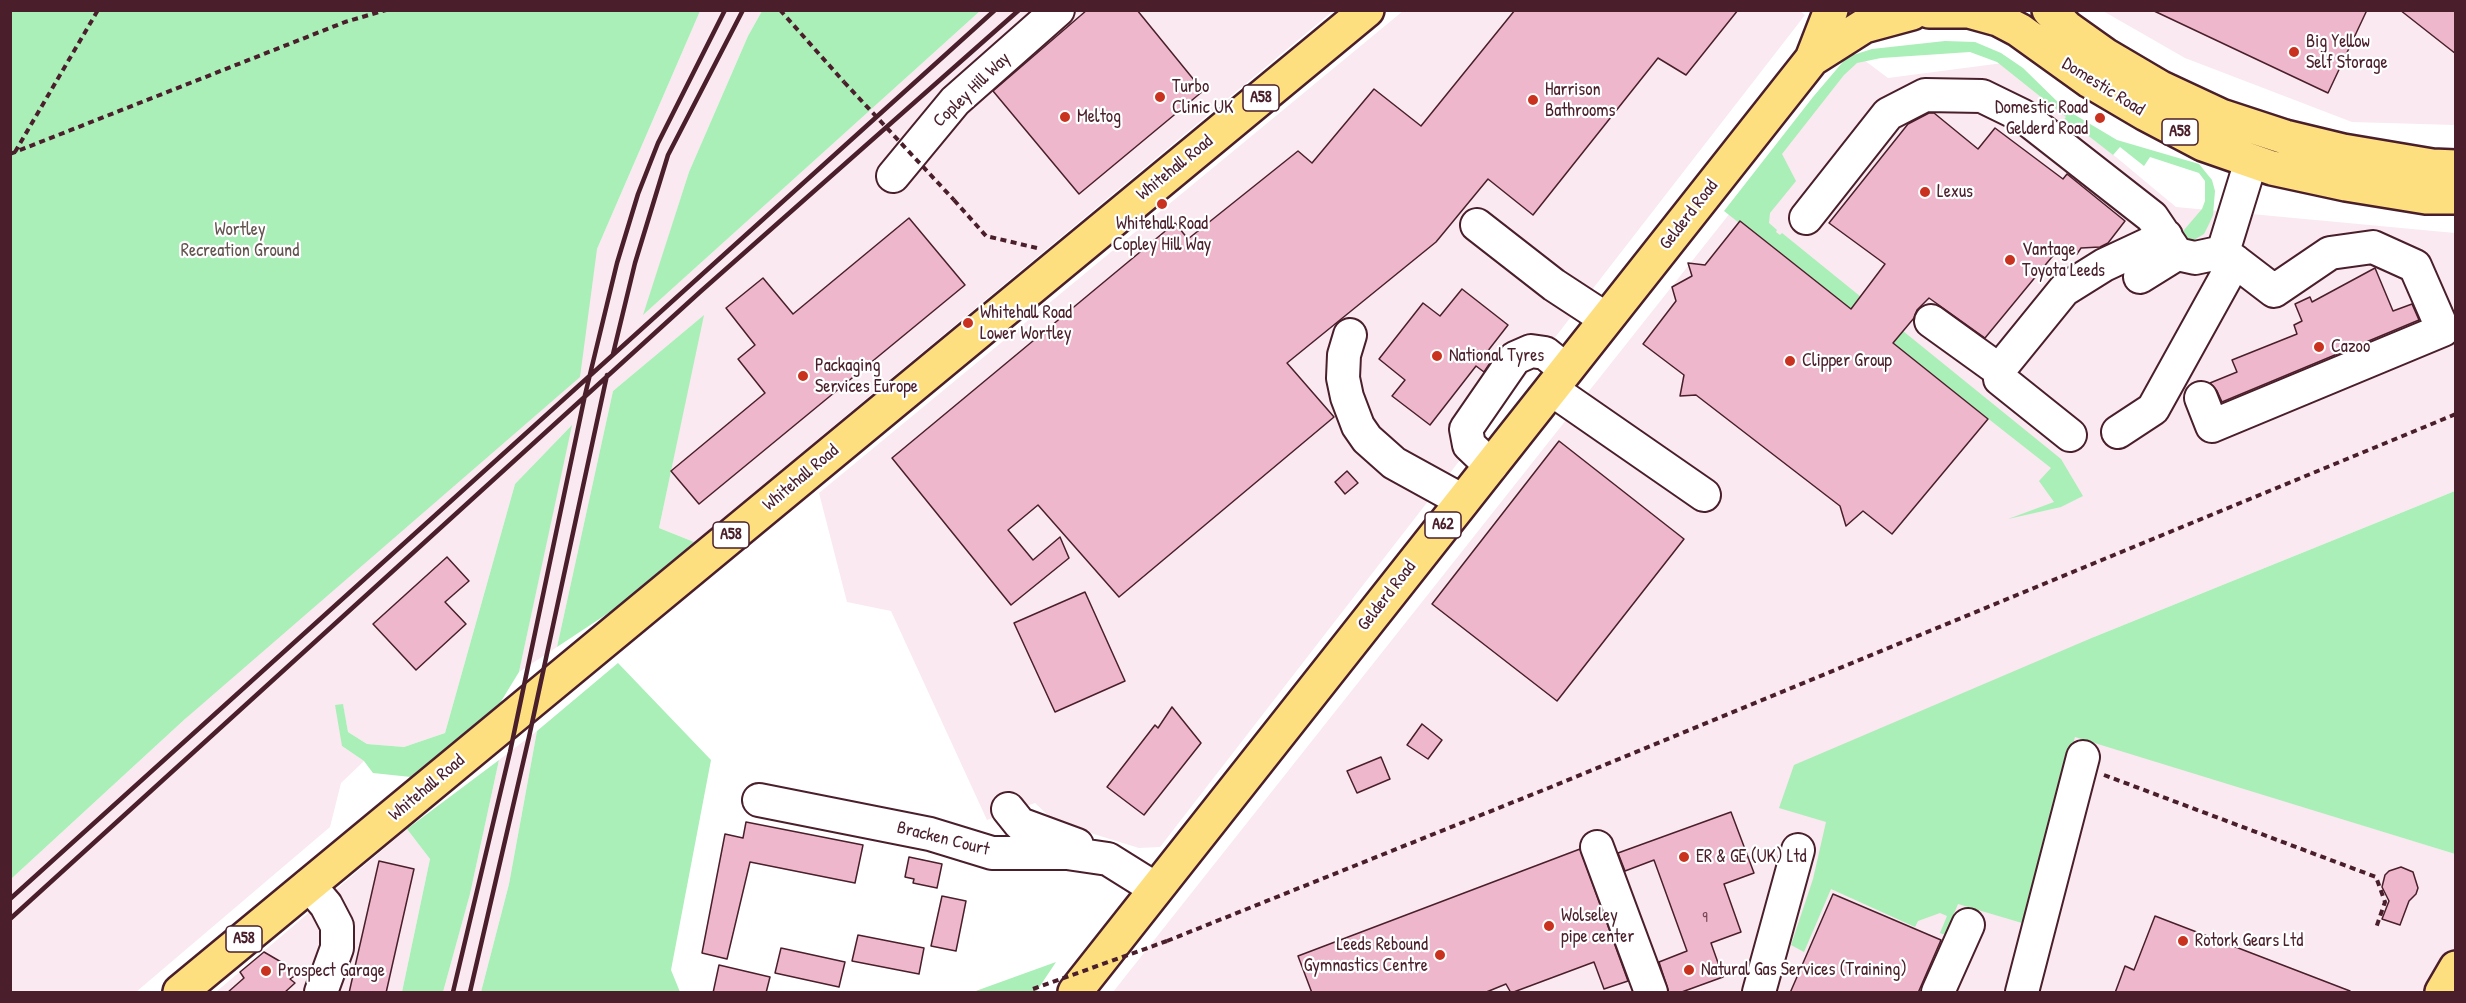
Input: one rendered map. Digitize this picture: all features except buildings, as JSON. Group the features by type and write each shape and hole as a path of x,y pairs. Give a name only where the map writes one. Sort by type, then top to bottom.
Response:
{"main road":[{"name":"Whitehall Road","path":"180,993 1367,10"},
{"name":"Gelderd Road","path":"1075,993 1812,59 1831,10"},
{"name":"Domestic Road","path":"1917,11 1969,10 1998,19 2019,30 2090,81 2146,114 2204,144 2251,161 2272,168 2346,184 2426,197 2456,197"},
{"name":"Domestic Road","path":"2049,10 2067,28 2105,55 2161,88 2222,116 2285,137 2343,151 2432,166 2456,167"},
{"name":"Gelderd Road","path":"1812,59 1864,26 1917,11"},
{"path":"2442,993 2456,968"}],"street":[{"name":"Copley Hill Way","path":"893,176 955,101 1058,10"},
{"path":"1806,218 1888,114 1925,95 1982,96 2023,116 2152,217 2171,245 2195,258 2229,256 2274,291 2330,253 2373,247 2415,266 2447,320 2443,330 2212,426 2201,398"},
{"path":"2118,432 2153,409 2229,256 2251,161"},
{"path":"1477,225 1554,285 1606,319"},
{"path":"2140,277 2171,245"},
{"path":"2070,435 2000,379 1999,370 2064,290 2104,265 2171,245"},
{"path":"1931,321 1999,370"},
{"path":"1350,335 1344,355 1343,378 1358,426 1367,439 1394,463 1463,501"},
{"path":"1491,466 1469,445 1466,429 1515,358 1531,351 1545,353 1559,379 1704,495"},
{"path":"2022,993 2082,761"},
{"name":"Bracken Court","path":"759,800 930,834 992,853 1067,853 1108,859 1156,889"},
{"path":"1008,809 1020,824 1094,850 1108,859"},
{"path":"1597,847 1651,993"},
{"path":"1759,993 1798,850"},
{"path":"309,885 326,906 337,926 337,948 321,993"},
{"path":"1938,993 1968,925"}],"path":[{"path":"12,153 98,10"},
{"path":"12,153 345,22 387,10"},
{"path":"780,10 986,236 1040,248"},
{"path":"1033,989 1167,941 1551,787 2456,414"},
{"path":"2082,761 2376,877 2385,902 2376,928"}],"shaded area":[{"path":"1799,10 1805,15 1160,847 1139,848 1055,822 1035,803 987,820 891,611 847,602 819,493 1403,11"},
{"path":"700,11 762,11 748,36 689,172 644,314 980,11 1333,11 694,542 659,528 703,316 613,391 557,647 519,672 571,426 515,484 445,733 404,747 367,744 348,732 343,705 342,746 364,761 341,783 330,827 136,992 11,992 11,879 185,719 597,249"},
{"path":"2103,11 2455,11 2455,125 2352,122 2185,58"},
{"path":"1856,54 1888,78 2003,63 2176,207 2455,233 2455,491 2094,637 2076,736 2455,854 2455,968 2442,992 1113,992"},
{"path":"537,731 509,884 481,992 443,992 470,894 499,760"},
{"path":"407,829 430,859 402,992 216,992"}],"green space":[{"name":"Wortley Recreation Ground","path":"10,11 700,11 597,249 580,377 185,719 11,879"},
{"path":"762,11 980,11 643,315 689,172 748,36"},
{"path":"1945,41 1975,42 2001,53 2023,68 2065,109 2117,140 2199,164 2212,180 2215,191 2213,215 2204,234 2187,244 2178,237 2202,209 2205,201 2205,181 2199,173 2150,157 2144,166 2120,147 2113,155 2072,123 2068,126 2062,122 2066,117 1997,62 1970,52 1881,58 1857,63 1844,75 1782,154 1796,181 1770,213 1769,223 1777,230 1776,232 1780,235 1782,233 2061,459 2083,496 2061,507 2008,519 2054,502 2039,481 2051,468 1724,211 1847,57 1872,49"},
{"path":"704,315 659,528 694,542 616,608 557,647 613,391"},
{"path":"572,425 519,672 500,703 411,777 373,773 364,761 342,746 335,705 343,704 348,732 367,744 404,747 445,733 515,484"},
{"path":"2455,491 2455,854 2075,737 2022,923 1958,904 1945,935 1940,933 1947,916 1940,913 1918,921 1915,927 1831,889 1804,952 1791,945 1813,879 1826,822 1779,808 1794,765 2094,637"},
{"path":"618,663 711,760 671,970 680,992 481,992 509,884 537,731"},
{"path":"499,760 470,894 443,992 402,992 430,859 407,829"},
{"path":"1056,962 1036,992 973,992"}],"railway":[{"path":"453,992 510,752 585,395 617,263 638,194 658,143 725,10"},
{"path":"613,354 635,263 668,155 743,10"},
{"path":"10,899 995,10"},
{"path":"10,919 700,292 1019,10"},
{"path":"470,992 529,737 607,375"}],"place":[{"name":"Big Yellow Self Storage","path":"2294,52"},
{"name":"Turbo Clinic UK","path":"1160,97"},
{"name":"Harrison Bathrooms","path":"1533,100"},
{"name":"Meltog","path":"1065,117"},
{"name":"Domestic Road Gelderd Road","path":"2100,118"},
{"name":"Lexus","path":"1925,192"},
{"name":"Whitehall Road Copley Hill Way","path":"1162,204"},
{"name":"Vantage Toyota Leeds","path":"2010,260"},
{"name":"Whitehall Road Lower Wortley","path":"968,323"},
{"name":"Cazoo","path":"2319,347"},
{"name":"National Tyres","path":"1437,356"},
{"name":"Clipper Group","path":"1790,361"},
{"name":"Packaging Services Europe","path":"803,376"},
{"name":"ER & GE (UK) Ltd","path":"1684,857"},
{"name":"Wolseley pipe center","path":"1549,926"},
{"name":"Rotork Gears Ltd","path":"2183,941"},
{"name":"Leeds Rebound Gymnastics Centre","path":"1440,955"},
{"name":"Natural Gas Services (Training)","path":"1689,970"},
{"name":"Prospect Garage","path":"266,971"}]}
